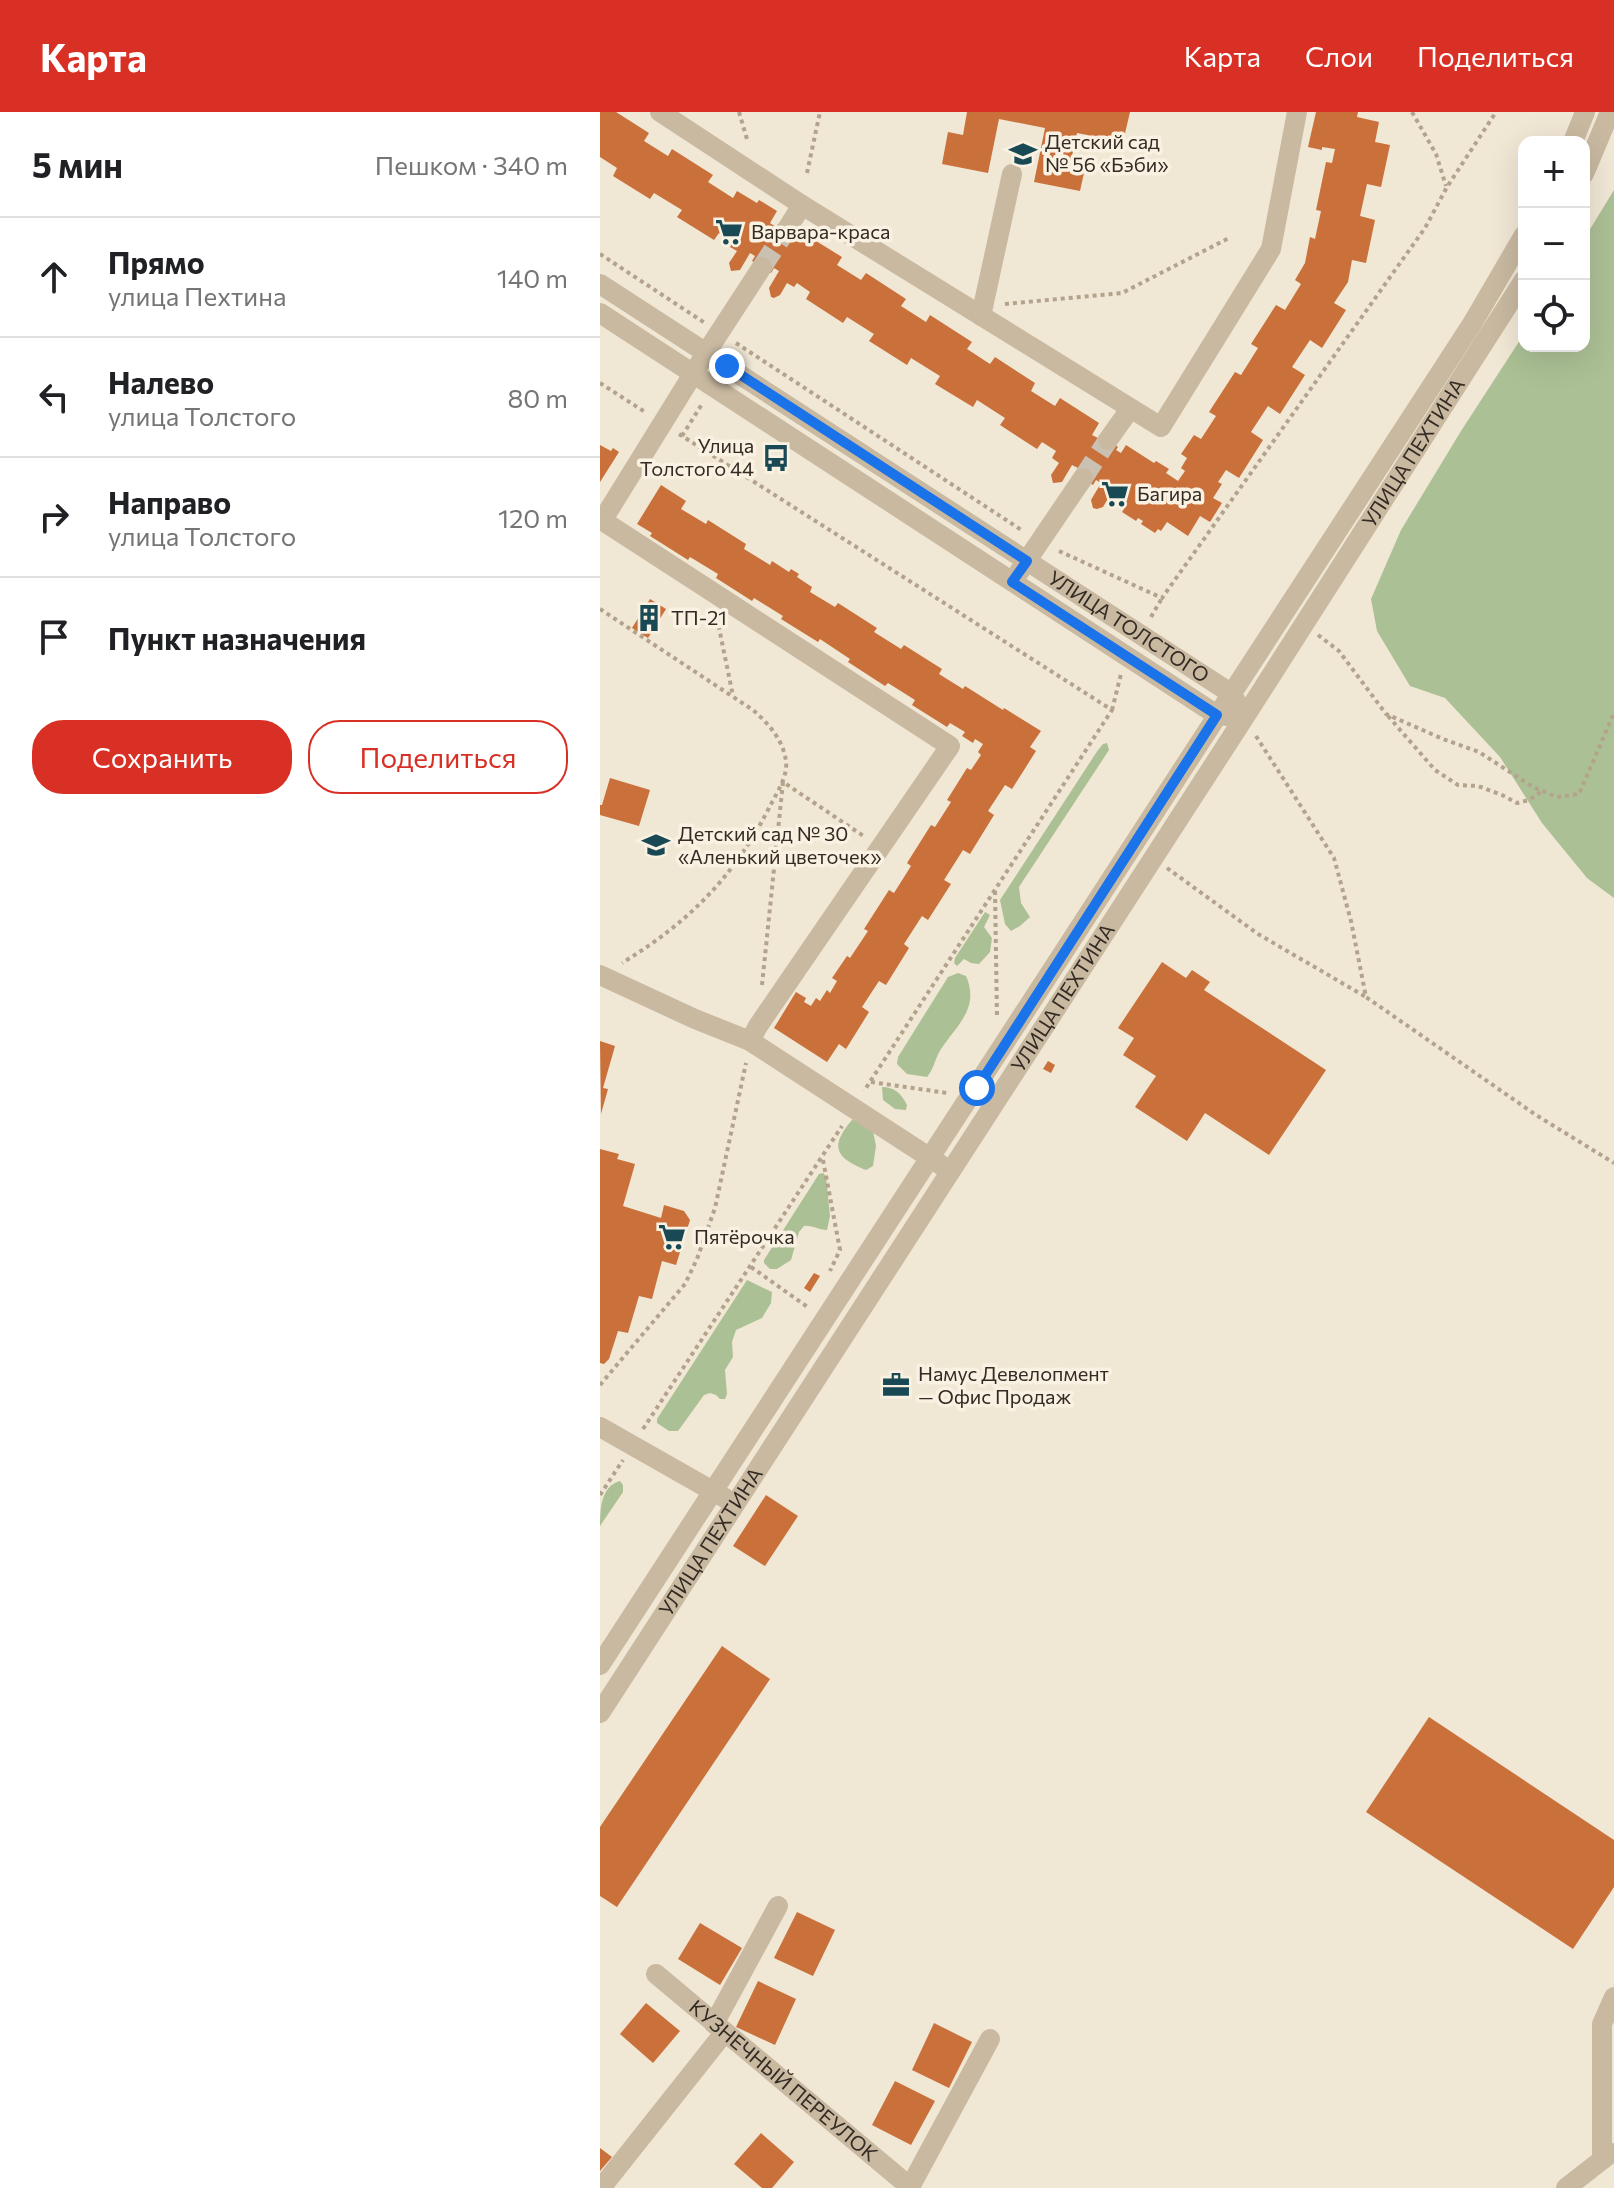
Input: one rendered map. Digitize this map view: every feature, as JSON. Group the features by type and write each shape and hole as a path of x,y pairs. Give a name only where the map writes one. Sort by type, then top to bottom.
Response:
{"street":[{"path":"660,112 802,205 1161,427 1271,249 1297,112"},
{"path":"1575,136 1585,112"},
{"path":"1590,160 1610,112"},
{"path":"981,316 1012,174"},
{"path":"787,229 802,205"},
{"name":"УЛИЦА ПЕХТИНА","path":"600,1665 1472,324 1518,245"},
{"path":"755,1038 950,746 601,520 762,267"},
{"name":"УЛИЦА ТОЛСТОГО","path":"600,284 1232,694 1244,718"},
{"name":"УЛИЦА ПЕХТИНА","path":"600,1713 1518,289"},
{"name":"УЛИЦА ТОЛСТОГО","path":"600,313 1217,715 1244,718"},
{"path":"1108,440 1130,409"},
{"path":"1012,582 1083,478"},
{"path":"607,972 695,1019 755,1038 951,1172"},
{"path":"600,1427 714,1490 735,1505"},
{"path":"601,2188 719,2028 778,1906"},
{"name":"КУЗНЕЧНЫЙ ПЕРЕУЛОК","path":"656,1974 910,2187"},
{"path":"1566,2188 1608,2155 1602,2024 1614,1997"},
{"path":"910,2187 990,2039"}],"path":[{"path":"739,112 747,139"},
{"path":"807,173 820,112"},
{"path":"1412,112 1436,154 1447,187"},
{"path":"999,304 1122,293 1229,238"},
{"path":"712,592 733,697"},
{"path":"600,609 769,724 779,740 786,763 755,1038 747,1058 715,1208 685,1284 600,1385"},
{"path":"1304,624 1339,651 1386,714 1435,770 1458,785 1478,786 1517,803 1529,800 1542,791"},
{"path":"1386,714 1479,752 1533,787 1557,797 1579,794 1614,713"},
{"path":"1244,718 1334,858 1351,921 1366,997"},
{"path":"783,782 881,847"},
{"path":"607,972 649,947 694,912 729,873 783,782"},
{"path":"1153,858 1258,934 1366,997 1536,1115 1614,1163"},
{"path":"995,888 997,1021"},
{"path":"823,1157 840,1250 828,1274"},
{"path":"751,1267 811,1309 817,1298"}],"green space":[{"path":"1614,190 1614,898 1587,878 1542,823 1500,757 1445,698 1410,686 1377,631 1371,599 1401,530 1518,343 1518,352 1590,352 1590,229"},
{"path":"1107,743 1109,750 1019,887 1021,903 1030,917 1011,931 1005,924 1000,900 1098,750"},
{"path":"985,912 990,915 984,927 992,938 990,952 979,964 964,959 957,966 955,958"},
{"path":"958,973 966,976 970,987 965,1016 941,1049 927,1077 907,1074 897,1064 898,1057 948,977"},
{"path":"882,1087 900,1094 907,1105 906,1110 895,1109 883,1100"},
{"path":"854,1118 873,1131 876,1146 873,1166 866,1170 843,1157 838,1147 842,1134"},
{"path":"819,1174 826,1176 830,1216 827,1230 804,1226 799,1232 791,1260 777,1269 770,1269 764,1260"},
{"path":"747,1280 772,1292 771,1303 762,1318 736,1330 732,1342 733,1357 725,1370 725,1399 710,1393 704,1395 678,1431 669,1431 657,1423 657,1419"},
{"path":"620,1481 623,1492 600,1526 605,1493"}],"building":[{"path":"600,112 616,112 649,133 644,141 668,156 672,149 713,175 708,182 733,198 737,191 777,211 770,223 787,229 798,241 803,233 842,257 837,265 861,280 866,273 906,299 901,306 926,322 930,315 972,342 967,349 990,364 995,357 1035,383 1031,391 1055,406 1060,398 1099,423 1092,435 1098,438 1100,435 1118,447 1116,450 1121,453 1126,445 1154,463 1156,461 1169,469 1166,473 1178,481 1185,471 1181,468 1187,458 1181,454 1194,435 1201,439 1216,416 1209,412 1235,372 1241,375 1258,348 1251,344 1276,305 1285,310 1301,284 1295,280 1305,263 1310,237 1315,239 1321,211 1316,210 1326,162 1332,163 1335,149 1308,147 1316,112 1358,112 1357,117 1379,122 1375,142 1390,145 1381,187 1367,184 1360,216 1375,220 1366,263 1352,260 1348,282 1334,303 1346,310 1322,348 1310,340 1292,367 1305,375 1280,414 1268,406 1251,432 1263,440 1239,478 1226,470 1213,498 1222,503 1210,522 1200,516 1188,536 1167,522 1161,531 1158,529 1155,533 1141,524 1143,521 1138,518 1136,521 1122,512 1124,509 1121,507 1127,496 1121,492 1117,499 1110,495 1103,507 1093,508 1091,500 1101,483 1096,480 1093,485 1075,473 1078,468 1072,465 1062,482 1053,483 1051,475 1059,463 1052,458 1056,451 1042,442 1037,449 1000,425 1005,418 977,400 973,407 935,384 940,376 911,358 907,365 869,341 874,334 847,317 843,323 806,299 810,292 797,283 794,287 787,283 780,295 771,297 769,288 779,271 774,268 771,273 752,261 755,256 750,253 740,270 731,271 729,263 737,251 730,247 733,242 719,233 714,240 677,217 682,210 654,193 650,199 613,176 617,168 600,157"},
{"path":"967,112 1130,112 1123,142 1077,133 1072,156 1087,159 1080,191 1034,182 1045,128 999,119 988,173 942,164 948,132 963,135"},
{"path":"600,445 619,452 600,482"},
{"path":"661,485 686,501 681,509 706,524 708,520 746,544 744,549 770,565 772,561 789,572 791,569 812,587 810,592 835,607 838,603 877,628 874,632 901,649 904,645 942,669 939,674 1041,731 1030,747 1036,751 1012,789 1005,785 988,811 994,815 970,854 963,850 944,880 951,884 928,920 922,916 904,944 909,948 886,985 879,981 862,1007 869,1012 846,1049 839,1044 827,1062 774,1028 796,992 806,998 804,1002 811,1006 816,998 820,1001 827,990 830,993 837,981 832,978 868,931 864,929 889,890 894,893 911,866 907,863 931,825 935,827 951,802 947,800 967,768 971,770 981,755 978,752 983,744 975,739 973,743 962,736 965,732 950,723 947,727 912,705 915,700 888,683 885,686 820,639 818,642 781,619 783,616 716,578 718,574 690,557 688,560 650,536 652,533 637,524"},
{"name":"ТП-21","path":"650,599 666,609 648,638 632,628"},
{"path":"610,778 650,790 639,826 600,815 600,805"},
{"path":"1162,962 1186,978 1192,970 1210,982 1204,990 1326,1070 1269,1155 1205,1113 1187,1141 1135,1107 1156,1076 1123,1055 1134,1038 1118,1028"},
{"path":"600,1041 615,1046 603,1088 608,1089 601,1114"},
{"path":"1048,1061 1055,1065 1051,1073 1043,1069"},
{"path":"600,1149 619,1154 617,1159 635,1164 623,1206 661,1218 664,1205 684,1211 690,1220 676,1265 662,1261 652,1299 639,1296 628,1333 618,1331 609,1359 604,1364 600,1363"},
{"path":"814,1273 820,1276 810,1292 804,1288"},
{"path":"766,1495 798,1516 765,1566 733,1546"},
{"path":"722,1646 770,1679 617,1907 600,1896 600,1827"},
{"path":"1429,1717 1614,1840 1614,1887 1573,1949 1366,1812"},
{"path":"797,1912 835,1930 813,1976 774,1958"},
{"path":"700,1923 742,1948 720,1985 678,1959"},
{"path":"758,1981 796,1999 775,2045 736,2027"},
{"path":"646,2003 680,2031 653,2063 620,2034"},
{"path":"934,2023 972,2042 949,2088 912,2070"},
{"path":"895,2081 935,2101 911,2145 872,2125"},
{"path":"761,2133 794,2162 772,2188 762,2188 734,2164"},
{"path":"600,2148 612,2157 600,2171"}],"tunnel":[{"path":"762,267 787,229"},
{"path":"1083,478 1108,440"}],"place":[{"name":"Детский сад № 56 «Бэби»","path":"1023,154"},
{"name":"Варвара-краса","path":"729,232"},
{"name":"Улица Толстого 44","path":"776,458"},
{"name":"Багира","path":"1115,494"},
{"name":"ТП-21","path":"649,618"},
{"name":"Детский сад № 30 «Аленький цветочек»","path":"656,845"},
{"name":"Пятёрочка","path":"672,1237"},
{"name":"Намус Девелопмент — Офис Продаж","path":"896,1385"}],"route":[{"path":"727,366 1027,561 1012,582 1217,715 977,1088"}]}
